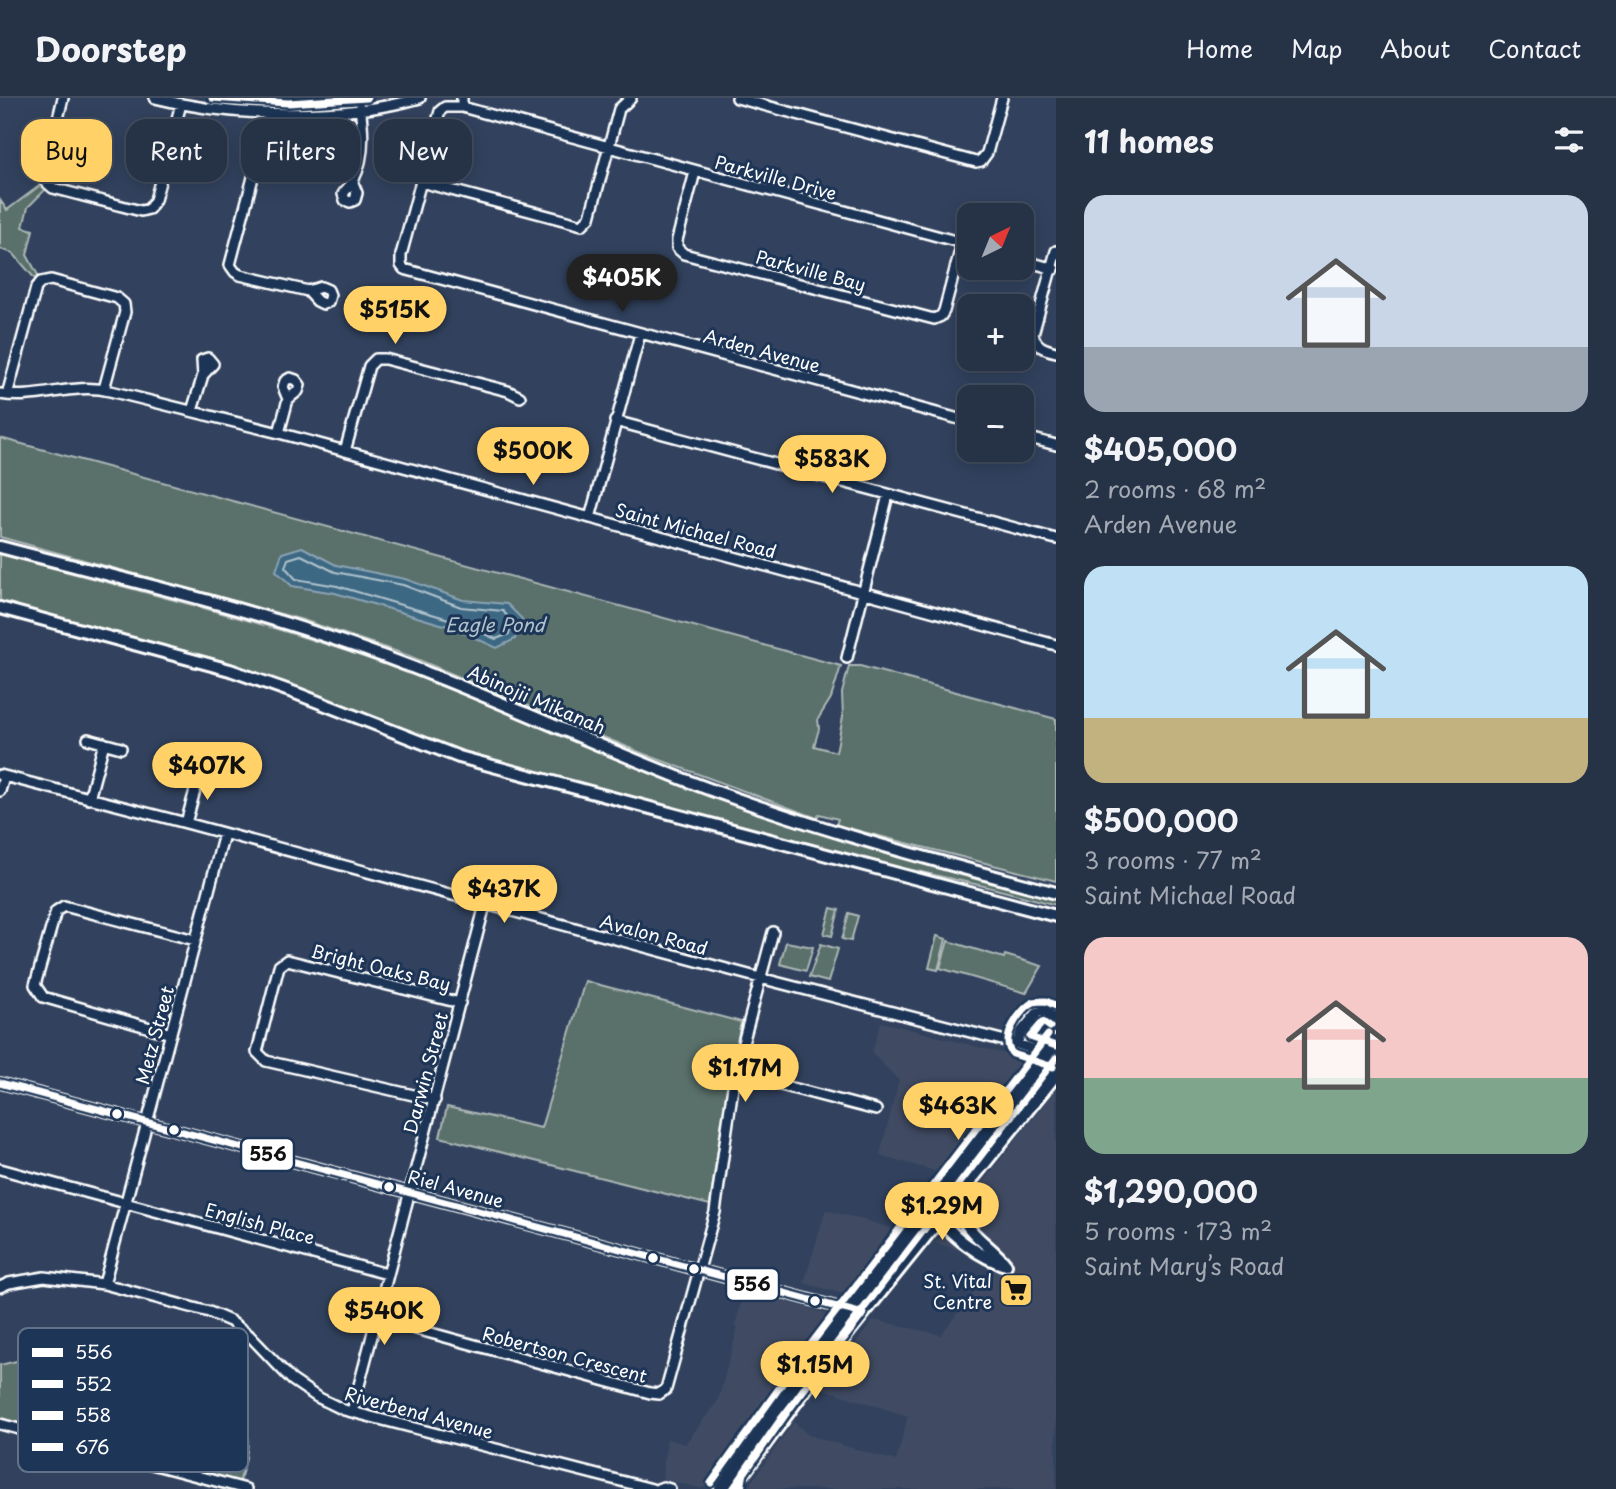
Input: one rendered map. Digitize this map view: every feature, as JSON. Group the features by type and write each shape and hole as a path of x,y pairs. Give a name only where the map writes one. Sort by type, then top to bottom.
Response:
{"main road":[{"name":"Abinojii Mikanah","path":"0,547 219,605 334,639 451,682 695,784 799,822 1056,893"},
{"path":"0,608 230,670 459,757 1056,916"},
{"path":"720,1489 807,1367 936,1196 1051,1055 1056,1041"},
{"path":"732,1489 781,1419 1056,1074"},
{"path":"936,1196 937,1210 941,1218 963,1241 990,1261 1006,1265 997,1253 966,1225 961,1205 969,1183"},
{"path":"914,1226 918,1246"},
{"path":"900,1246 904,1250 905,1262"},
{"path":"741,1489 744,1472"}],"street":[{"path":"63,98 45,172 46,181 53,188 141,212 149,209 155,200 181,104"},
{"path":"155,98 181,104 267,113 360,108 420,98"},
{"path":"421,182 582,225 590,217 619,109 631,98"},
{"path":"737,98 976,162 981,161 987,153 1002,98"},
{"name":"Parkville Drive","path":"462,103 695,172 957,242"},
{"name":"Arden Avenue","path":"438,119 440,111 445,107 462,103"},
{"path":"353,183 362,148 363,125 360,108"},
{"path":"267,113 267,124 230,265 240,275 308,291"},
{"name":"Parkville Bay","path":"695,172 677,240 677,248 684,254 934,319 941,317 944,311 957,271"},
{"name":"Arden Avenue","path":"421,182 400,260 404,269 957,419"},
{"path":"1056,251 1054,269 1033,334 1035,343 1041,348 1056,352"},
{"path":"1034,263 1054,269"},
{"path":"4,395 36,288 41,282 51,280 117,298 124,304 125,312 104,389"},
{"path":"590,518 639,334"},
{"path":"345,451 369,366 376,359 398,362 508,391 520,397"},
{"path":"192,411 203,375"},
{"name":"Saint Michael Road","path":"4,395 32,396 82,387 104,389 279,433 1056,645"},
{"path":"279,433 288,399"},
{"path":"615,421 1056,539"},
{"path":"1034,439 1056,445"},
{"path":"847,658 888,495"},
{"path":"88,739 121,748"},
{"path":"89,799 104,743"},
{"path":"186,823 200,772"},
{"path":"0,791 2,776"},
{"name":"Avalon Road","path":"2,776 1051,1055"},
{"name":"Metz Street","path":"104,1284 224,834"},
{"name":"Darwin Street","path":"352,1412 485,905"},
{"path":"171,1034 43,997 36,985 38,974 56,911 64,906 195,940"},
{"path":"698,1270 715,1212 734,1073 772,932"},
{"name":"Bright Oaks Bay","path":"435,1100 266,1062 257,1052 263,1027 279,966 286,960 460,1003"},
{"path":"1017,1044 1021,1032 1038,1012 1045,1011 1056,1019"},
{"path":"734,1073 876,1110"},
{"name":"Riel Avenue","path":"0,1083 863,1314"},
{"name":"English Place","path":"0,1169 387,1274"},
{"name":"Robertson Crescent","path":"376,1318 659,1394 666,1389 698,1270"},
{"name":"Riverbend Avenue","path":"0,1287 44,1277 104,1284 209,1312 240,1328"},
{"name":"Riverbend Avenue","path":"248,1334 292,1380 317,1397 352,1412 652,1489"},
{"path":"0,1424 18,1429"},
{"path":"181,1472 246,1489"},
{"path":"203,1489 207,1479"},
{"path":"658,1489 670,1489"}],"shaded area":[{"path":"881,1022 1028,1060 938,1172 880,1155 899,1080 872,1053"},
{"name":"St. Vital Centre","path":"1056,1089 1056,1489 749,1489 794,1422 808,1435 896,1461 908,1416 820,1388 874,1320 941,1335 998,1261 935,1243"},
{"path":"826,1210 899,1230 848,1295 804,1283"},
{"path":"745,1289 830,1315 708,1486 701,1488 662,1479 667,1439 685,1444 718,1401 738,1327 735,1326"}],"green space":[{"path":"42,184 46,189 28,207 23,227 33,230 27,255 39,277 36,280 13,253 0,249 0,200 7,210"},
{"path":"0,438 841,666 831,698 818,719 819,729 814,746 836,752 843,717 842,693 849,666 860,666 1056,719 1056,881 836,825 838,819 819,814 817,818 644,754 407,655 303,620 0,537"},
{"path":"0,554 200,607 348,652 437,684 713,797 927,865 1056,900 1056,905 832,852 461,753 304,692 0,604"},
{"path":"831,908 839,910 832,936 824,934"},
{"path":"849,913 858,916 851,941 842,939"},
{"path":"937,936 946,939 938,970 929,968"},
{"path":"948,941 1042,966 1026,993 940,968"},
{"path":"786,942 813,947 806,971 780,964"},
{"path":"821,944 838,949 828,982 809,977"},
{"path":"585,981 741,1022 724,1106 710,1205 440,1137 447,1107 541,1128"},
{"path":"18,1361 18,1423 0,1418 0,1365"},
{"path":"199,1472 242,1472 239,1483"}],"water":[{"name":"Eagle Pond","path":"302,547 336,565 405,579 463,600 507,604 522,619 515,639 497,648 451,627 335,593 292,586 276,571 282,553"}],"transit line":[{"name":"676","path":"212,98 288,103 367,98"},
{"name":"552","path":"1053,1067 1013,1054 1008,1041 1013,1025 1028,1005 1046,1001 1056,1006"},
{"name":"558","path":"1050,1027 1043,1022 1030,1037 1056,1046"},
{"name":"558","path":"711,1483 805,1352 1048,1035"},
{"name":"552","path":"733,1489 821,1364 1056,1058"},
{"name":"556","path":"0,1083 863,1314 781,1419 744,1472 741,1489"}],"place":[{"name":"St. Vital Centre","path":"1016,1290"}]}
